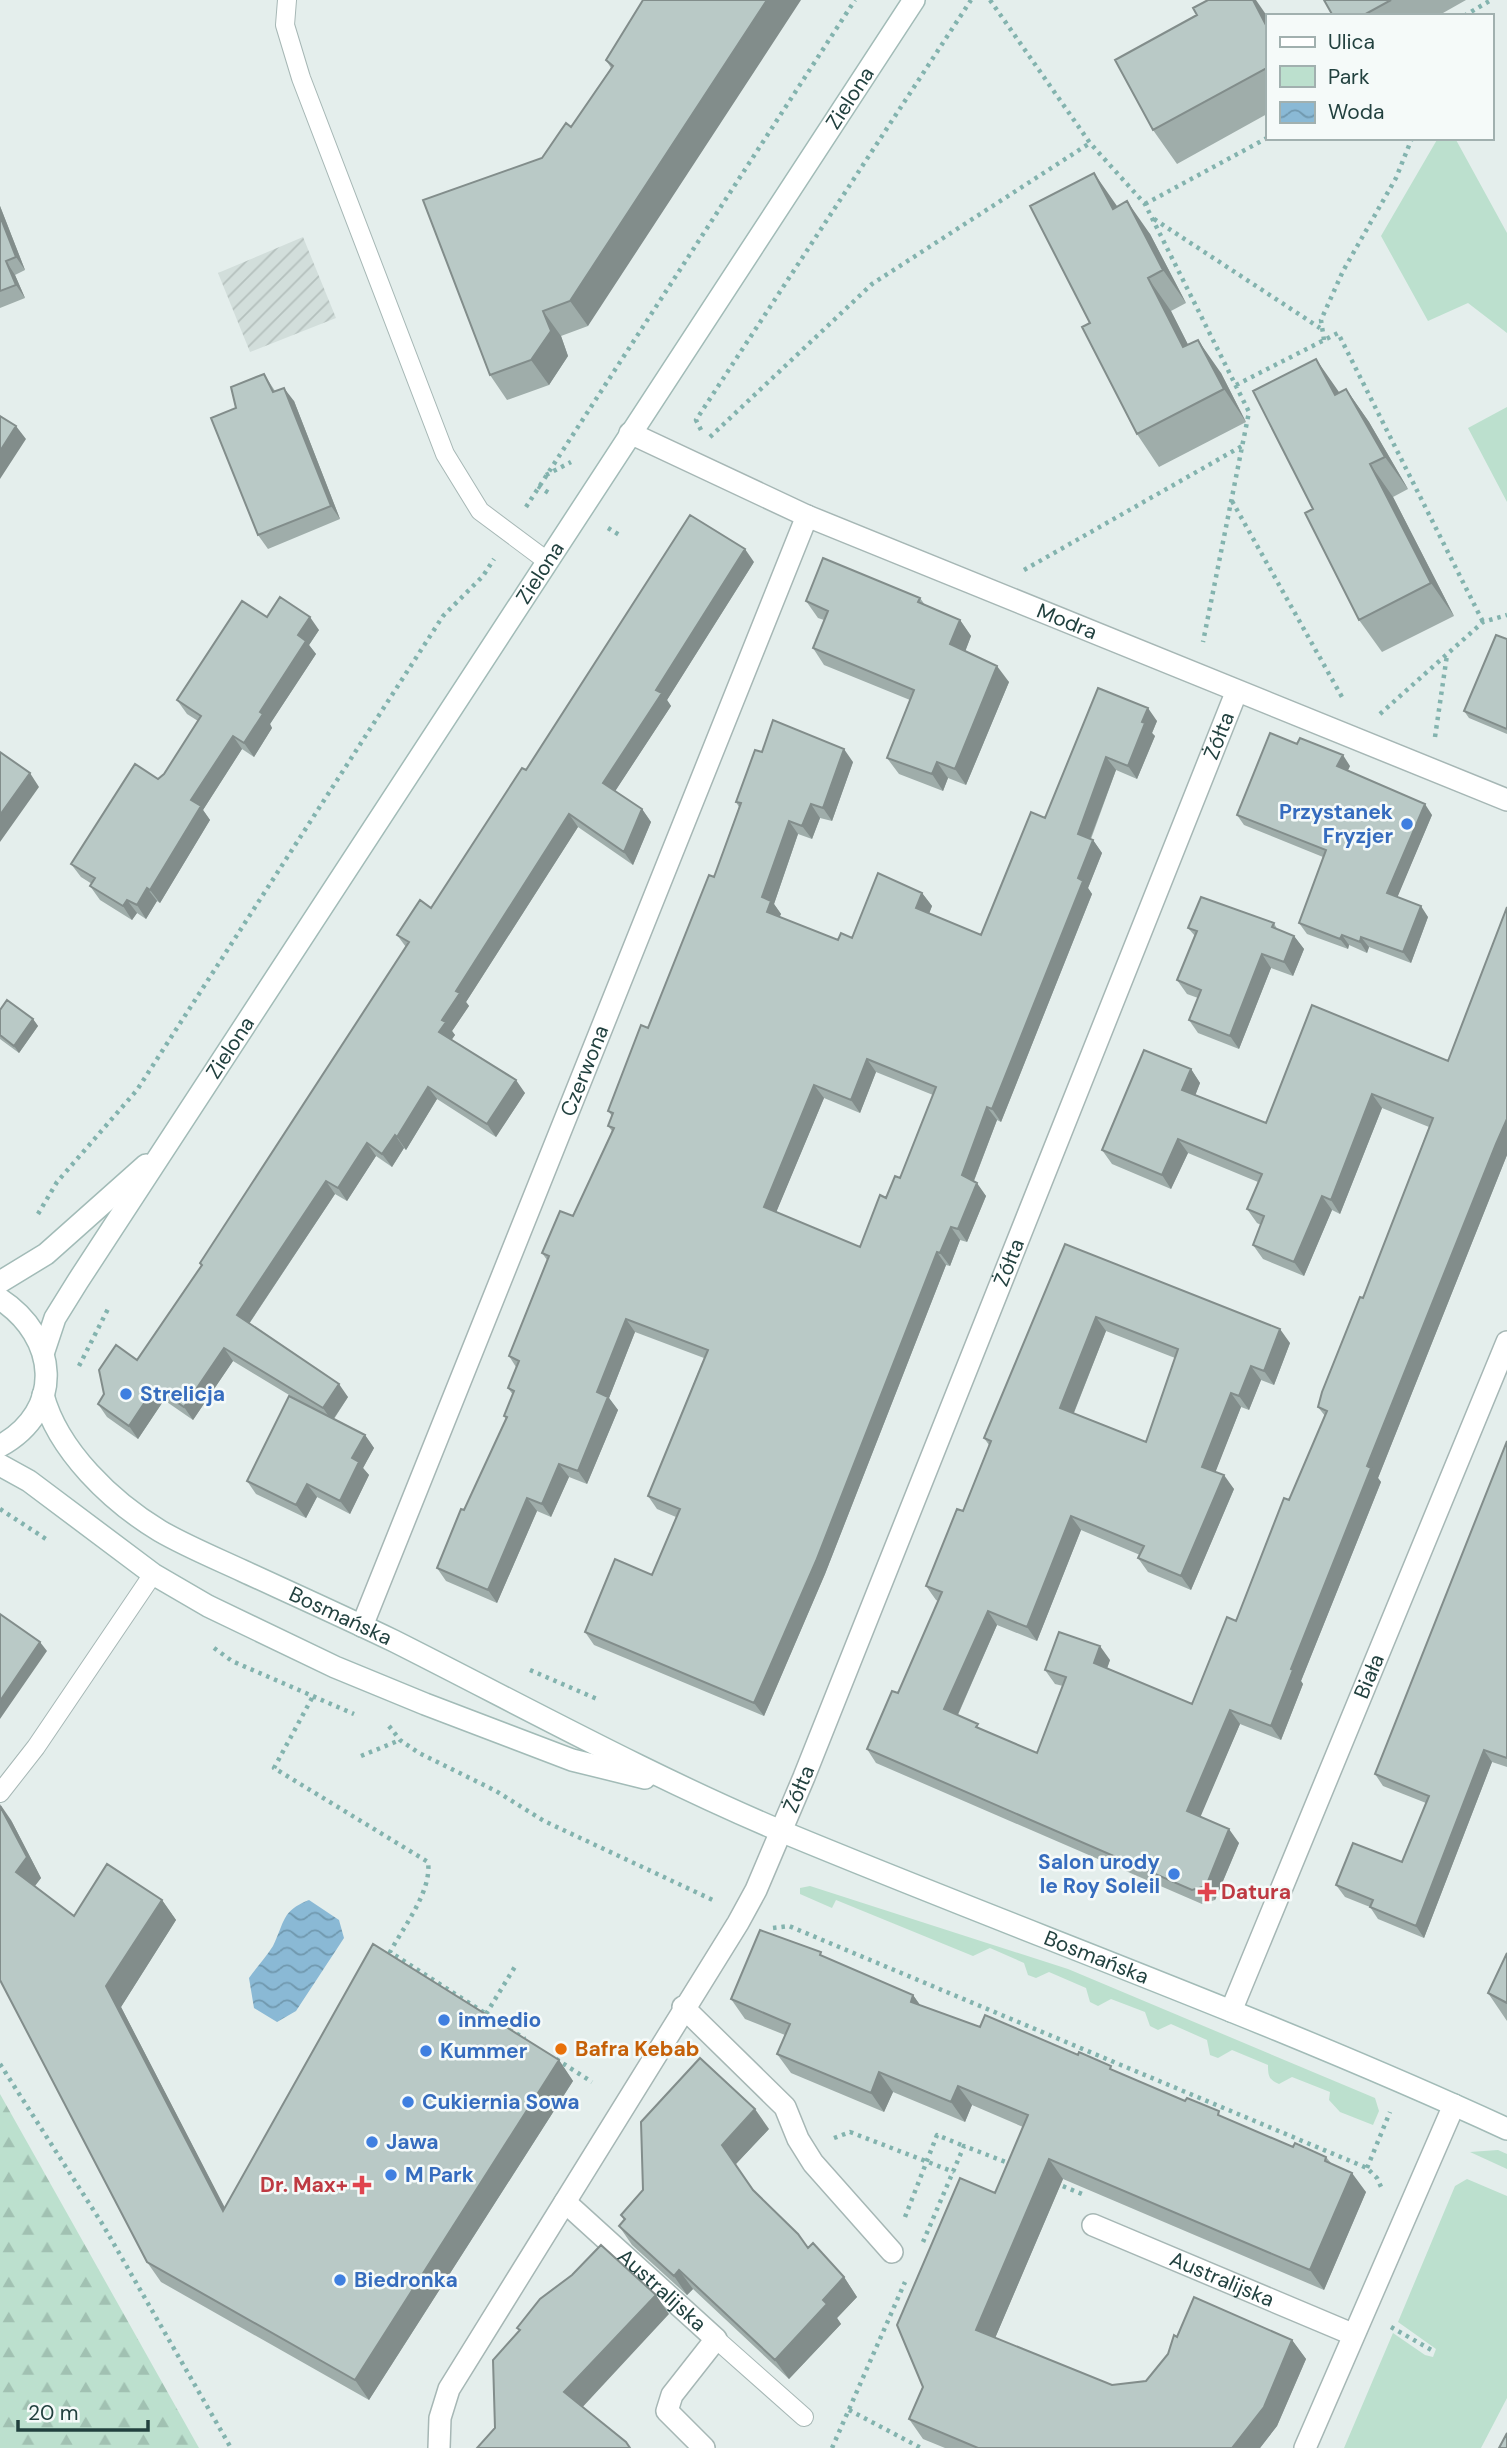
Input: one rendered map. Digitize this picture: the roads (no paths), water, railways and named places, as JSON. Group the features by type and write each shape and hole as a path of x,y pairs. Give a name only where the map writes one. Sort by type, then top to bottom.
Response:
{"street":[{"name":"Zielona","path":"44,1351 55,1318 914,0"},
{"name":"Modra","path":"630,433 807,516 1236,693 1507,800"},
{"name":"Czerwona","path":"362,1626 807,516"},
{"name":"Żółta","path":"781,1831 1236,693"},
{"name":"Zielona","path":"0,1282 46,1254 169,1145"},
{"path":"0,1298 19,1311 34,1329 44,1351 46,1373 43,1395 26,1427 0,1446"},
{"name":"Biała","path":"1231,2011 1507,1342"},
{"name":"Bosmańska","path":"43,1395 49,1418 67,1443 120,1502 160,1531 362,1626 684,1789 781,1831 1231,2011 1507,2129"},
{"name":"Bosmańska","path":"0,1465 29,1481 153,1574 208,1606 284,1643 425,1704 572,1760 684,1789"},
{"path":"439,2448 440,2418 449,2389 738,1923 781,1831"},
{"path":"684,2007 785,2107 803,2149 892,2252"},
{"path":"1305,2448 1454,2105"},
{"name":"Australijska","path":"565,2202 716,2339 672,2395 667,2411 704,2448"},
{"name":"Australijska","path":"1093,2225 1353,2334"}],"lane":[{"path":"287,0 285,25 301,78 445,454 480,512 509,536 547,561"},
{"path":"0,1793 36,1747 153,1574"},
{"path":"716,2339 804,2417"}],"water":[{"path":"309,1900 339,1920 344,1938 296,2011 277,2022 254,2008 249,1978 273,1946 288,1913"}],"place":[{"name":"Przystanek Fryzjer","path":"1407,824"},
{"name":"Strelicja","path":"126,1394"},
{"name":"Salon urody le Roy Soleil","path":"1174,1874"},
{"name":"Datura","path":"1207,1892"},
{"name":"inmedio","path":"444,2020"},
{"name":"Bafra Kebab","path":"561,2049"},
{"name":"Kummer","path":"426,2051"},
{"name":"Cukiernia Sowa","path":"408,2102"},
{"name":"Jawa","path":"372,2142"},
{"name":"M Park","path":"391,2175"},
{"name":"Dr. Max+","path":"362,2185"},
{"name":"Biedronka","path":"340,2280"}]}
